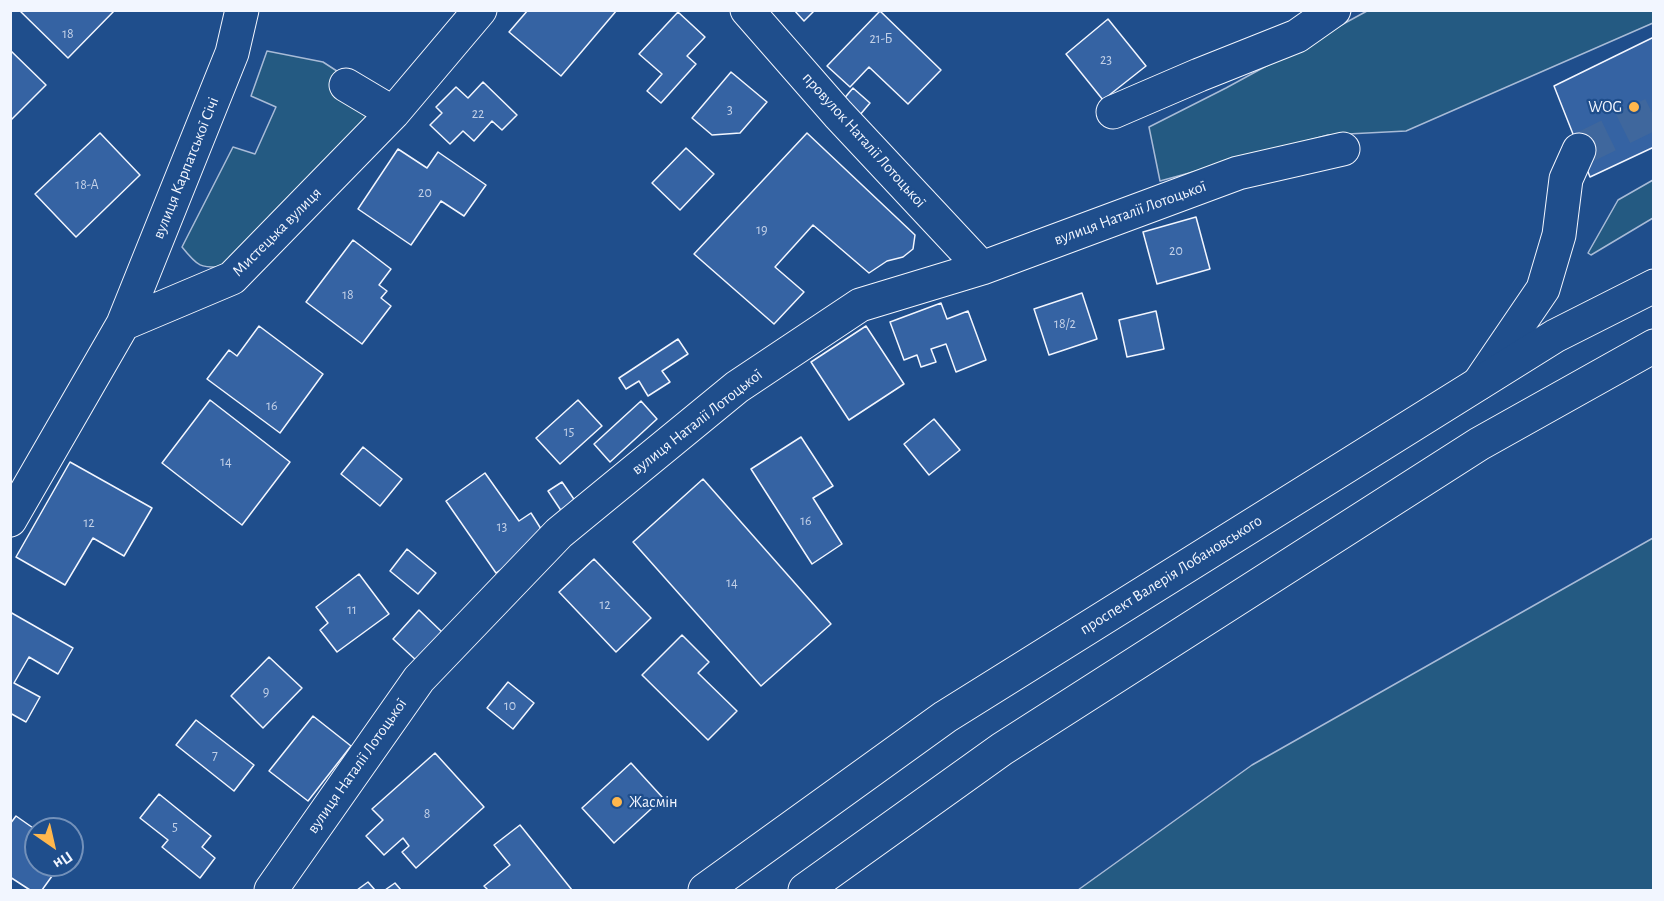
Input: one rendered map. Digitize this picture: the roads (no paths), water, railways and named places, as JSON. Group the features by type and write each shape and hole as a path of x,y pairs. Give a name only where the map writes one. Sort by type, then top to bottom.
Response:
{"street":[{"name":"вулиця Карпатської Січі","path":"123,324 232,53 242,10"},
{"name":"Мистецька вулиця","path":"123,324 232,278 393,113 480,10"},
{"name":"провулок Наталії Лотоцької","path":"747,10 838,114 982,268"},
{"path":"1113,112 1297,36 1334,10"},
{"path":"346,85 393,113"},
{"name":"вулиця Наталії Лотоцької","path":"271,891 418,679 559,533 737,387 860,305 982,268 1238,173 1343,149"},
{"path":"1479,383 1543,289 1559,235 1566,179 1579,150"},
{"name":"проспект Валерія Лобановського","path":"705,891 945,717 1555,336 1653,286"},
{"path":"10,520 123,324"},
{"path":"805,891 1002,749 1479,444 1653,346"}],"tunnel":[{"path":"1579,150 1654,113"}],"place":[{"name":"WOG","path":"1634,107"},
{"name":"Жасмін","path":"617,802"}]}
